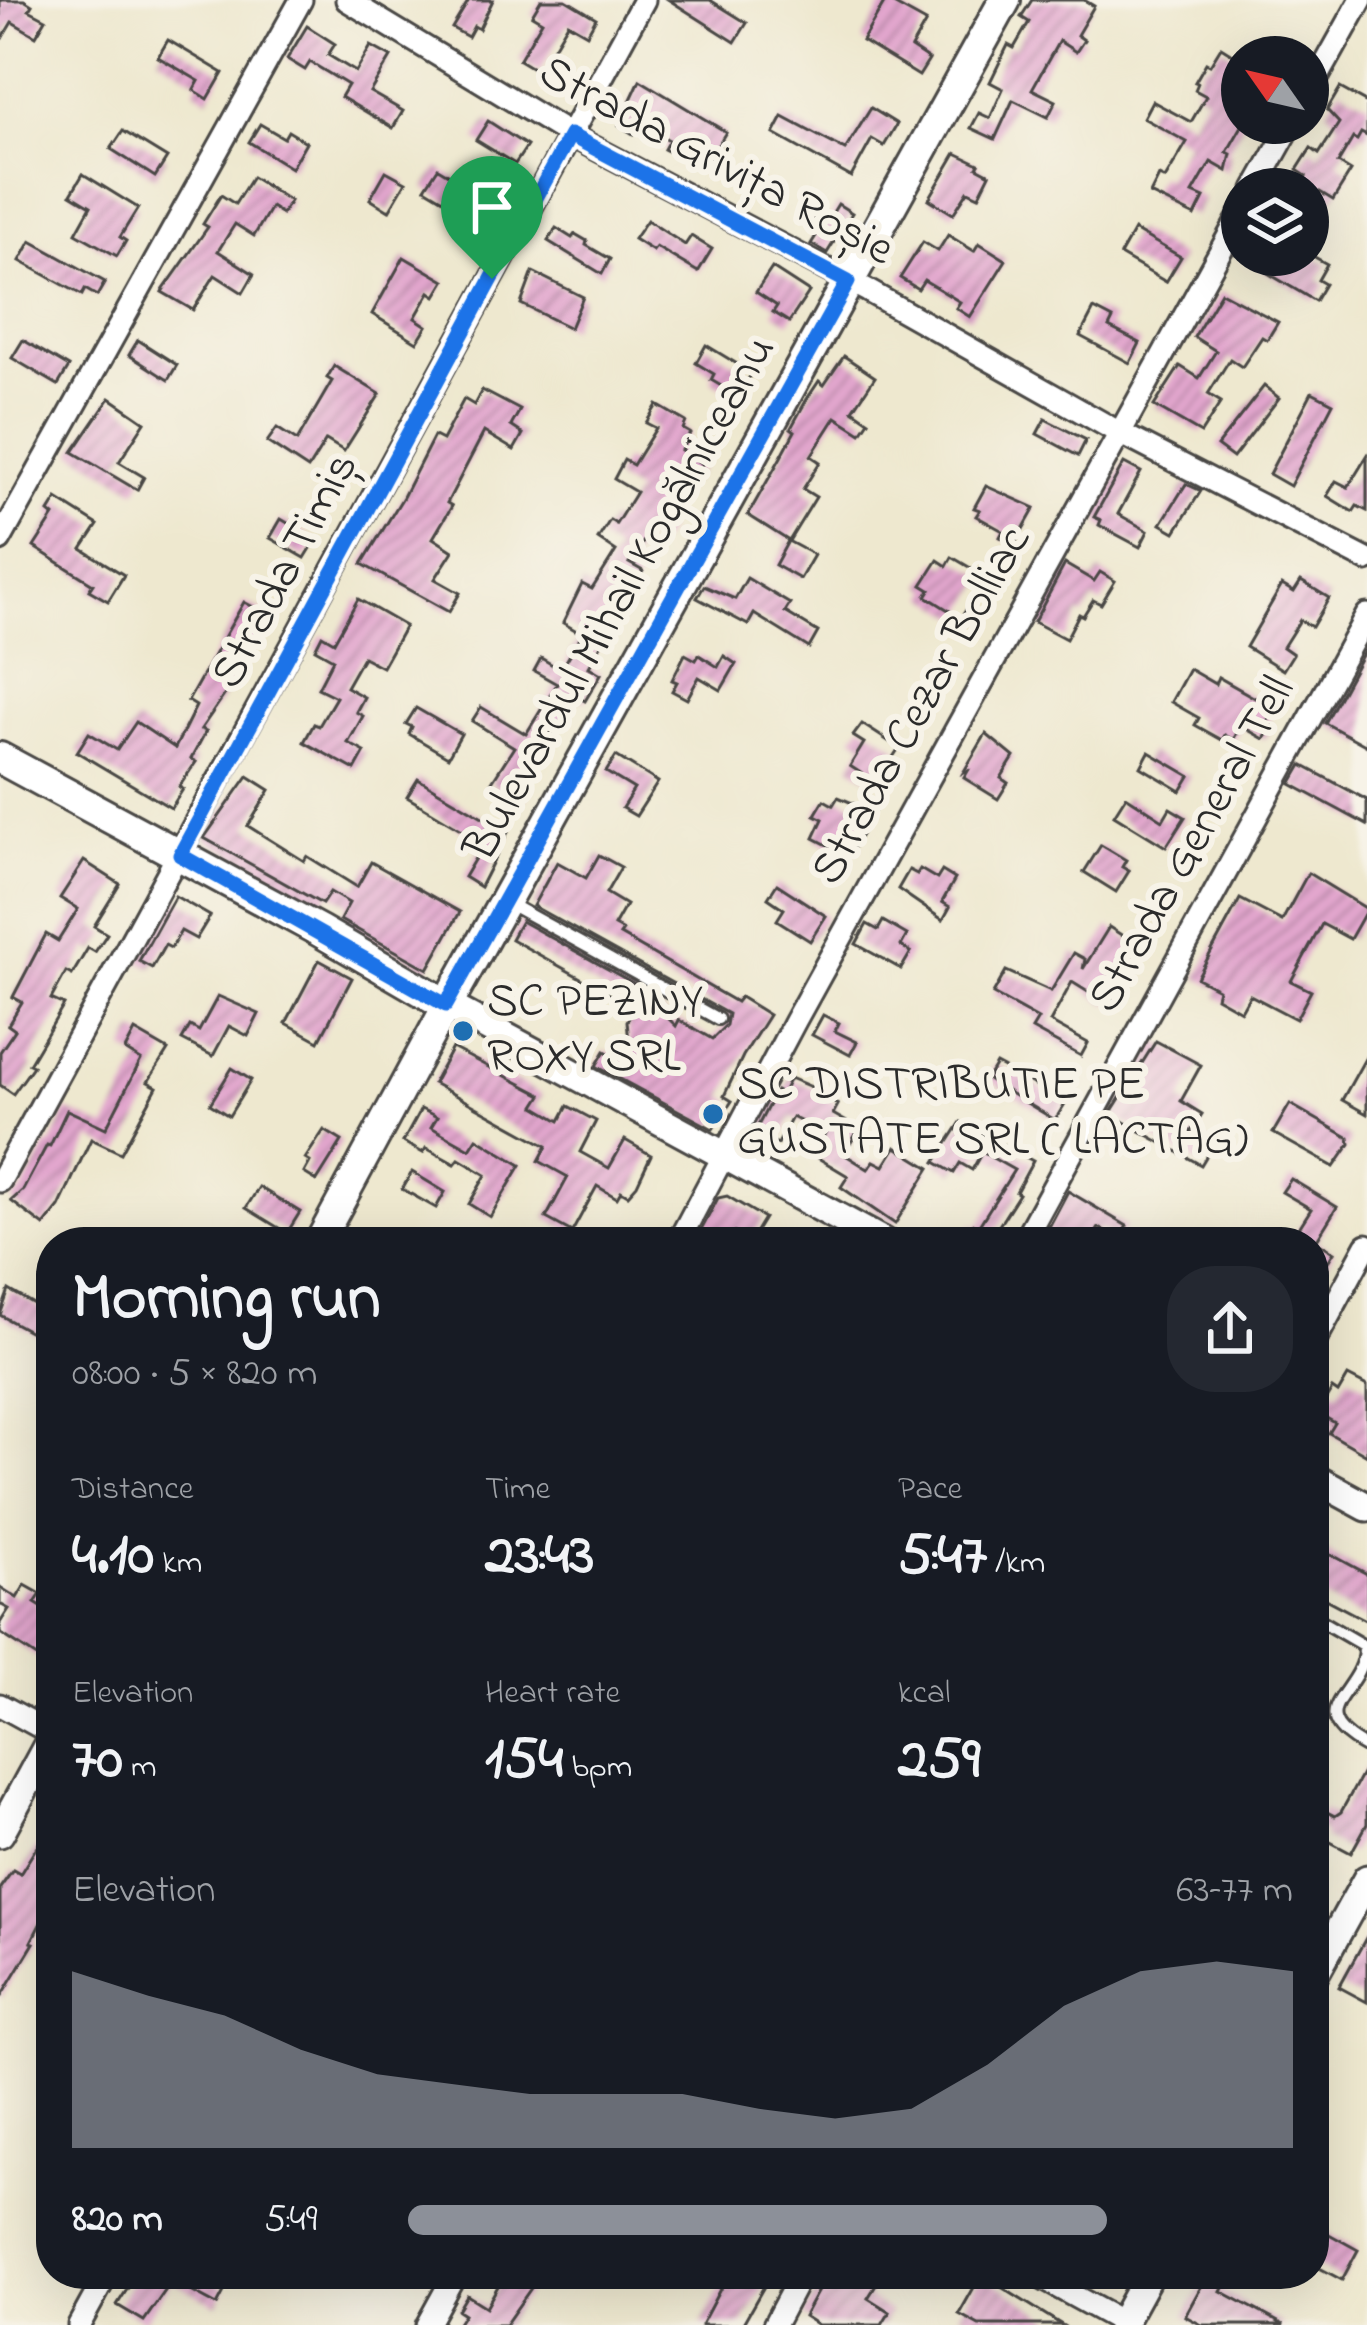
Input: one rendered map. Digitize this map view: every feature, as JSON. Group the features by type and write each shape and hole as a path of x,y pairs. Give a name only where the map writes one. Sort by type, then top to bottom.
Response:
{"main road":[{"name":"Bulevardul Mihail Kogălniceanu","path":"446,1005 1005,0"},
{"path":"0,758 446,1005"}],"street":[{"path":"0,540 301,0"},
{"name":"Strada Grivița Roșie","path":"347,0 570,135 1118,432 1367,560"},
{"name":"Strada Timiș","path":"0,1181 644,0"},
{"path":"1329,57 1361,0"},
{"name":"Strada Cezar Bolliac","path":"686,1227 1221,249"},
{"name":"Strada General Tell","path":"1031,1227 1367,615"},
{"path":"446,1005 857,1227"},
{"name":"Bulevardul Mihail Kogălniceanu","path":"327,1227 446,1005"},
{"path":"1329,1315 1367,1245"},
{"path":"1329,1486 1367,1507"},
{"path":"0,1705 36,1727"},
{"path":"0,1833 36,1765"},
{"path":"1329,1948 1367,1879"},
{"path":"79,2325 99,2289"},
{"path":"427,2325 447,2289"},
{"path":"774,2325 793,2289"},
{"path":"1061,2289 1124,2324 1142,2289"}],"lane":[{"path":"506,901 718,1019"},
{"path":"1329,1626 1364,1646 1362,1661 1334,1715 1342,1735 1367,1748"}],"building":[{"path":"0,0 24,0 32,5 29,10 46,19 36,36 12,22 0,42"},
{"path":"469,0 493,0 479,29 474,26 468,37 452,28"},
{"path":"541,0 566,0 596,18 587,34 568,23 539,72 519,60 542,21 532,15"},
{"path":"669,0 710,0 747,23 735,42"},
{"path":"886,0 926,22 911,48 929,60 919,76 862,41"},
{"path":"1032,0 1084,0 1094,6 1077,35 1084,40 1076,52 1059,41 1032,89 1056,101 1048,117 1013,100 995,139 971,128 979,113 990,118 1003,89 990,82 1008,45 1014,48 1029,22 1021,17"},
{"path":"307,26 335,44 328,55 356,72 371,46 391,57 370,92 403,111 393,128 341,97 348,85 310,62 305,70 287,59"},
{"path":"168,40 223,73 208,99 194,90 199,81 158,57"},
{"path":"1221,47 1221,144 1232,144 1227,152 1231,154 1228,168 1211,162 1193,193 1204,198 1195,216 1150,194 1187,142 1143,118 1152,101 1191,122 1206,96 1195,90 1195,82 1206,63 1210,65"},
{"path":"640,80 726,132 703,169 664,149 669,140 640,123 633,134 619,125"},
{"path":"1340,88 1367,103 1367,136 1361,133 1357,140 1353,138 1338,163 1351,171 1333,200 1329,198 1329,168 1298,168 1311,148 1319,154 1329,144 1339,123 1329,107"},
{"path":"871,108 897,124 884,146 872,139 851,177 774,134 783,117 845,150"},
{"path":"488,121 527,146 515,164 476,140"},
{"path":"260,124 284,138 288,131 306,142 291,168 249,142"},
{"path":"123,131 167,158 155,177 111,149"},
{"path":"956,153 990,174 979,196 968,191 953,214 929,199"},
{"path":"438,168 498,204 490,216 482,212 477,219 425,188"},
{"path":"386,171 406,182 389,211 370,199"},
{"path":"83,174 138,208 120,237 126,241 117,256 76,233 91,206 71,194"},
{"path":"252,177 290,201 282,214 271,207 254,236 235,224 218,251 254,274 243,293 215,275 193,310 162,292 208,227 203,224 221,195 235,204"},
{"path":"838,204 852,213 827,253 811,244 816,236 808,231 817,216 827,222"},
{"path":"647,220 685,245 691,236 712,249 698,272 634,239"},
{"path":"556,228 572,238 575,234 610,259 602,274 548,241"},
{"path":"1134,230 1181,257 1166,282 1120,255"},
{"path":"948,235 974,251 979,243 1006,260 970,317 956,308 960,302 924,280 918,289 900,278 923,242 938,251"},
{"path":"31,241 105,282 97,296 85,289 82,295 20,261"},
{"path":"404,257 445,281 436,296 430,292 415,318 427,326 417,342 372,314"},
{"path":"772,268 809,292 789,322 773,312 777,306 756,292"},
{"path":"533,272 583,297 570,328 521,304"},
{"path":"1273,276 1320,276 1318,280 1325,284 1315,301"},
{"path":"1221,292 1278,322 1242,367 1230,359 1208,394 1221,402 1201,433 1154,406 1180,366 1199,378 1216,351 1194,337"},
{"path":"1094,309 1113,319 1109,327 1140,343 1130,363 1080,336"},
{"path":"23,340 69,367 58,385 12,358"},
{"path":"138,340 177,365 168,380 129,355"},
{"path":"706,345 752,373 741,391 711,380 714,374 696,363"},
{"path":"844,356 875,377 853,410 869,421 861,433 836,417 811,456 820,462 803,489 816,497 789,541 748,515 795,431 791,428 807,399 819,381 824,385"},
{"path":"334,366 380,394 344,451 326,440 308,469 267,442 277,428 297,441 332,381 327,378"},
{"path":"1264,386 1279,398 1233,458 1217,446"},
{"path":"482,390 520,410 511,426 523,434 514,450 484,432 447,503 452,506 433,538 453,551 435,579 460,593 449,612 362,564 434,436 442,440 464,399 474,405"},
{"path":"1312,392 1333,403 1290,486 1269,474"},
{"path":"110,398 145,422 119,462 144,477 137,490 73,452"},
{"path":"657,405 686,422 683,429 690,433 681,450 703,464 691,483 681,477 657,523 668,530 660,543 648,535 629,563 643,571 619,609 625,612 608,644 603,641 589,667 601,674 585,701 578,697 555,734 551,731 521,781 531,788 522,803 491,783 514,747 472,721 481,707 526,734 557,684 534,671 541,658 561,670 582,634 563,623 582,584 592,589 616,551 598,539 610,520 616,524 636,492 614,479 624,460 633,465 656,428 646,423"},
{"path":"1045,419 1086,440 1078,456 1037,434"},
{"path":"1367,456 1367,511 1357,506 1353,512 1327,496 1336,481 1348,487"},
{"path":"1124,463 1141,472 1118,514 1148,531 1140,547 1099,525 1101,520 1094,517"},
{"path":"1186,484 1201,491 1175,532 1161,524"},
{"path":"986,486 1035,508 1014,545 1000,537 1003,531 976,516 980,510 974,508"},
{"path":"57,499 98,525 82,549 124,575 108,601 89,590 93,584 34,547 54,516 49,512"},
{"path":"281,519 316,540 305,558 270,538"},
{"path":"788,541 814,555 800,579 775,565"},
{"path":"952,557 986,577 961,618 926,596 930,590 922,585 938,560 947,566"},
{"path":"1065,564 1094,581 1100,572 1115,581 1101,604 1093,600 1083,616 1079,614 1066,639 1034,622"},
{"path":"747,578 790,604 785,612 818,632 809,648 754,614 748,625 697,598 704,586 735,599"},
{"path":"1301,581 1329,598 1312,627 1300,620 1283,647 1293,654 1283,670 1246,647 1282,585 1294,592"},
{"path":"358,599 405,626 382,667 363,657 346,687 364,697 356,712 363,716 348,743 365,752 355,770 304,742 336,697 318,688 333,659 315,649 322,635 334,642"},
{"path":"244,602 272,617 201,729 206,731 191,759 196,762 171,808 77,752 89,733 117,750 136,722 175,748 196,706 188,701"},
{"path":"1367,646 1367,746 1325,723"},
{"path":"685,654 696,660 699,655 718,667 724,656 736,664 721,690 699,677 687,699 672,691 677,682 672,680"},
{"path":"1189,669 1215,684 1218,677 1269,706 1267,722 1273,725 1264,739 1241,726 1233,740 1225,735 1222,740 1195,725 1199,718 1171,702"},
{"path":"416,708 461,734 448,757 409,734 412,727 406,724"},
{"path":"862,724 899,748 876,783 850,766 864,743 853,736"},
{"path":"986,734 1014,757 1001,778 1008,783 998,799 964,778 968,771 963,773"},
{"path":"1149,752 1190,776 1181,791 1141,767"},
{"path":"616,756 658,782 636,816 622,808 634,789 606,772"},
{"path":"1302,765 1367,800 1367,825 1291,784"},
{"path":"248,776 270,790 248,826 357,887 371,862 460,912 428,969 340,920 349,903 330,892 322,904 204,838"},
{"path":"418,779 508,832 480,887 464,877 484,843 407,797"},
{"path":"1126,796 1163,820 1170,808 1185,817 1166,847 1114,815"},
{"path":"838,797 874,812 849,856 814,838 823,819 815,815 824,800 833,805"},
{"path":"1101,845 1126,860 1122,867 1129,871 1116,892 1084,872"},
{"path":"599,855 621,867 606,893 626,905 614,926 623,931 620,935 736,1002 740,997 769,1015 743,1056 724,1096 732,1101 713,1129 596,1066 605,1051 619,1059 629,1042 627,1021 637,1002 657,1007 676,1026 679,1020 712,1039 726,1025 728,1014 533,906 557,862 586,878"},
{"path":"84,861 120,884 94,926 107,934 95,952 88,948 72,975 66,972 51,999 64,1005 13,1094 0,1085 0,1052 15,1030 8,1025 22,1002 13,997 46,934 58,941 78,909 60,898"},
{"path":"920,869 937,879 942,871 955,879 942,902 950,907 943,920 898,889 909,870 917,874"},
{"path":"1308,873 1367,909 1350,939 1322,924 1291,981 1311,991 1296,1019 1250,995 1241,1011 1216,997 1218,989 1197,978 1240,899 1282,921"},
{"path":"777,884 826,916 810,941 777,920 784,909 768,898"},
{"path":"175,896 210,916 196,939 181,931 171,948 165,945 152,968 139,961"},
{"path":"521,921 642,988 631,1006 511,939"},
{"path":"883,921 907,935 901,946 911,952 901,969 856,944 867,924 878,930"},
{"path":"1109,927 1143,949 1109,1005 1072,982 1050,1022 1088,1043 1081,1056 1032,1029 1038,1019 993,994 1006,971 1051,991 1074,953 1085,959 1083,969"},
{"path":"319,960 352,978 319,1041 286,1023"},
{"path":"218,996 259,1014 248,1036 229,1026 213,1056 182,1040 190,1026 199,1031"},
{"path":"823,1015 839,1023 835,1031 857,1042 850,1055 812,1035"},
{"path":"135,1031 168,1050 148,1082 157,1087 121,1153 91,1139 59,1207 44,1226 11,1201 23,1190 67,1110 106,1128 141,1060 125,1050"},
{"path":"1156,1041 1201,1065 1181,1101 1202,1114 1190,1133 1213,1145 1201,1165 1110,1114"},
{"path":"452,1048 542,1095 535,1106 560,1121 568,1106 596,1121 580,1152 609,1168 625,1140 651,1155 628,1195 621,1191 617,1198 597,1186 575,1227 563,1227 546,1218 568,1177 539,1161 547,1146 433,1083"},
{"path":"1367,1055 1367,1114 1342,1100"},
{"path":"996,1064 1066,1102 1055,1120 987,1079"},
{"path":"232,1068 251,1080 229,1116 210,1104"},
{"path":"790,1078 828,1094 826,1099 838,1105 833,1114 859,1129 844,1154 868,1169 874,1161 884,1166 896,1147 930,1168 895,1224 841,1187 848,1176 813,1155 825,1134 792,1117 778,1144 772,1141 764,1156 752,1150 749,1143 776,1091 782,1094"},
{"path":"1290,1104 1349,1138 1350,1144 1334,1167 1273,1133"},
{"path":"421,1109 437,1117 431,1127 470,1149 477,1138 521,1165 490,1217 469,1204 486,1175 459,1159 455,1164 403,1142"},
{"path":"961,1122 1033,1161 998,1227 978,1227 1014,1170 982,1152 972,1170 960,1163 954,1173 935,1162"},
{"path":"324,1130 342,1141 317,1181 304,1173 310,1162 305,1159"},
{"path":"412,1172 445,1192 436,1208 402,1189"},
{"path":"1291,1179 1337,1207 1325,1227 1300,1227 1311,1209 1282,1192"},
{"path":"259,1187 300,1212 291,1227 277,1227 246,1208"},
{"path":"1068,1191 1127,1226 1126,1227 1049,1227"},
{"path":"727,1196 764,1218 759,1227 703,1227 718,1198"},
{"path":"9,1290 36,1305 36,1335 0,1315"},
{"path":"1348,1376 1367,1386 1367,1455 1329,1433 1335,1423 1329,1419 1329,1394 1332,1389 1338,1393"},
{"path":"1329,1553 1367,1574 1367,1621 1329,1601"},
{"path":"25,1585 36,1591 36,1656 0,1633 9,1609 0,1604 0,1587 17,1598"},
{"path":"1367,1765 1367,1824 1351,1853 1329,1841 1329,1813 1341,1812"},
{"path":"36,1848 34,1943 0,1999 0,1888 13,1870 20,1874"},
{"path":"1367,1936 1367,2002 1339,1987"},
{"path":"1329,2234 1358,2250 1342,2280 1329,2273"},
{"path":"127,2289 166,2289 144,2321 117,2305"},
{"path":"187,2289 225,2289 217,2305"},
{"path":"496,2289 530,2289 505,2325 457,2325 464,2314 458,2310 467,2295 486,2307"},
{"path":"720,2289 762,2289 742,2325 701,2325"},
{"path":"819,2289 874,2289 868,2298 890,2312 882,2325 818,2325 804,2316"},
{"path":"973,2289 1004,2289 1062,2325 979,2325 959,2314"},
{"path":"1200,2289 1222,2289 1284,2325 1202,2325 1185,2316"}],"place":[{"name":"SC PEZINY ROXY SRL","path":"463,1031"},
{"name":"SC DISTRIBUTIE PE GUSTATE SRL ( LACTAG)","path":"713,1114"}],"route":[{"path":"570,135 848,282 446,1005 180,855 492,279 570,135"}]}
